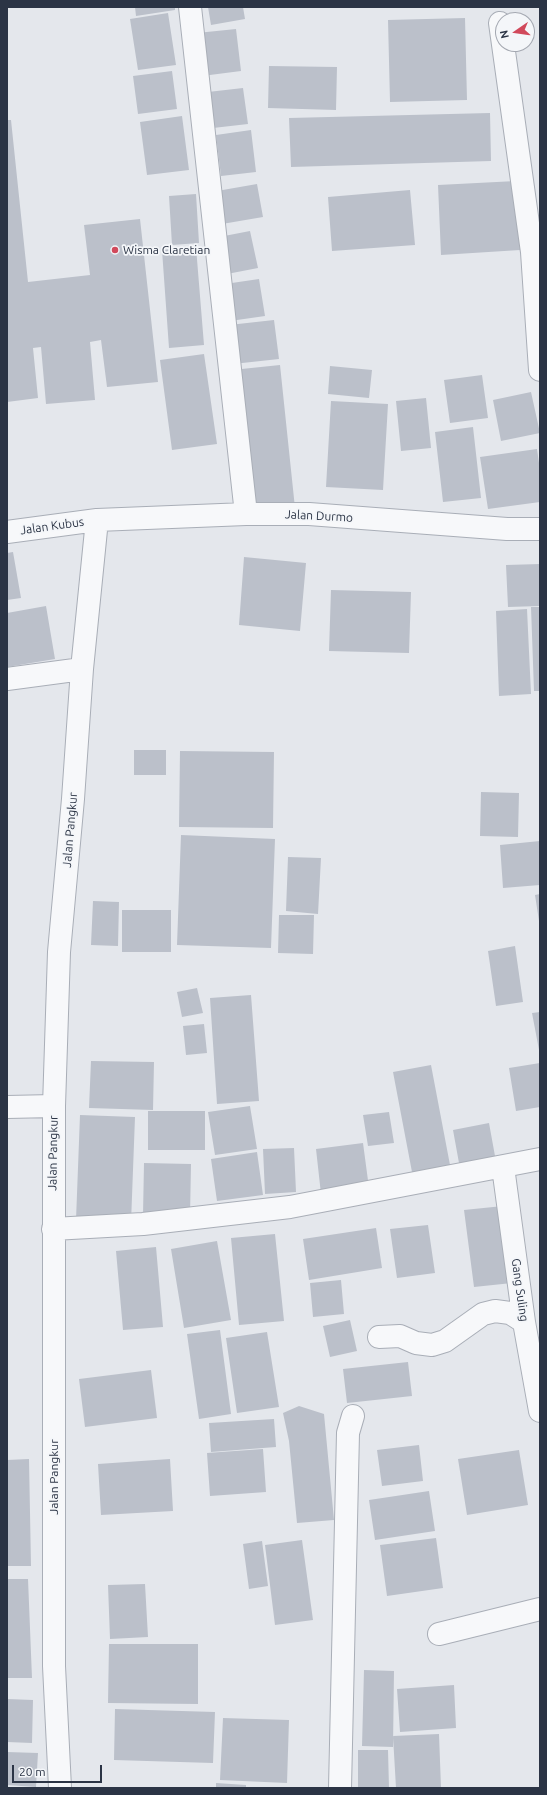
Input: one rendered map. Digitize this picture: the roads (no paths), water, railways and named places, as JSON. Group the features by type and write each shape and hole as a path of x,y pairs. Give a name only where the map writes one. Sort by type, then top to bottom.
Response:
{"street":[{"path":"190,7 246,514"},
{"path":"504,52 532,252 540,370"},
{"name":"Jalan Durmo","path":"97,520 246,514 309,514 507,529 540,529"},
{"name":"Jalan Kubus","path":"7,532 97,520"},
{"name":"Jalan Pangkur","path":"60,1788 54,1666 54,1106 59,952 73,799 82,669 97,520"},
{"path":"7,679 82,669"},
{"path":"7,1107 54,1106"},
{"path":"53,1229 143,1224 290,1207 540,1159"},
{"name":"Gang Suling","path":"502,1167 524,1322 540,1411"},
{"path":"379,1337 400,1336 416,1343 432,1345 444,1341 483,1314 495,1310 510,1313 524,1322"},
{"path":"340,1788 348,1433 353,1416"},
{"path":"439,1634 540,1609"}],"place":[{"name":"Wisma Claretian","path":"115,250"}]}
